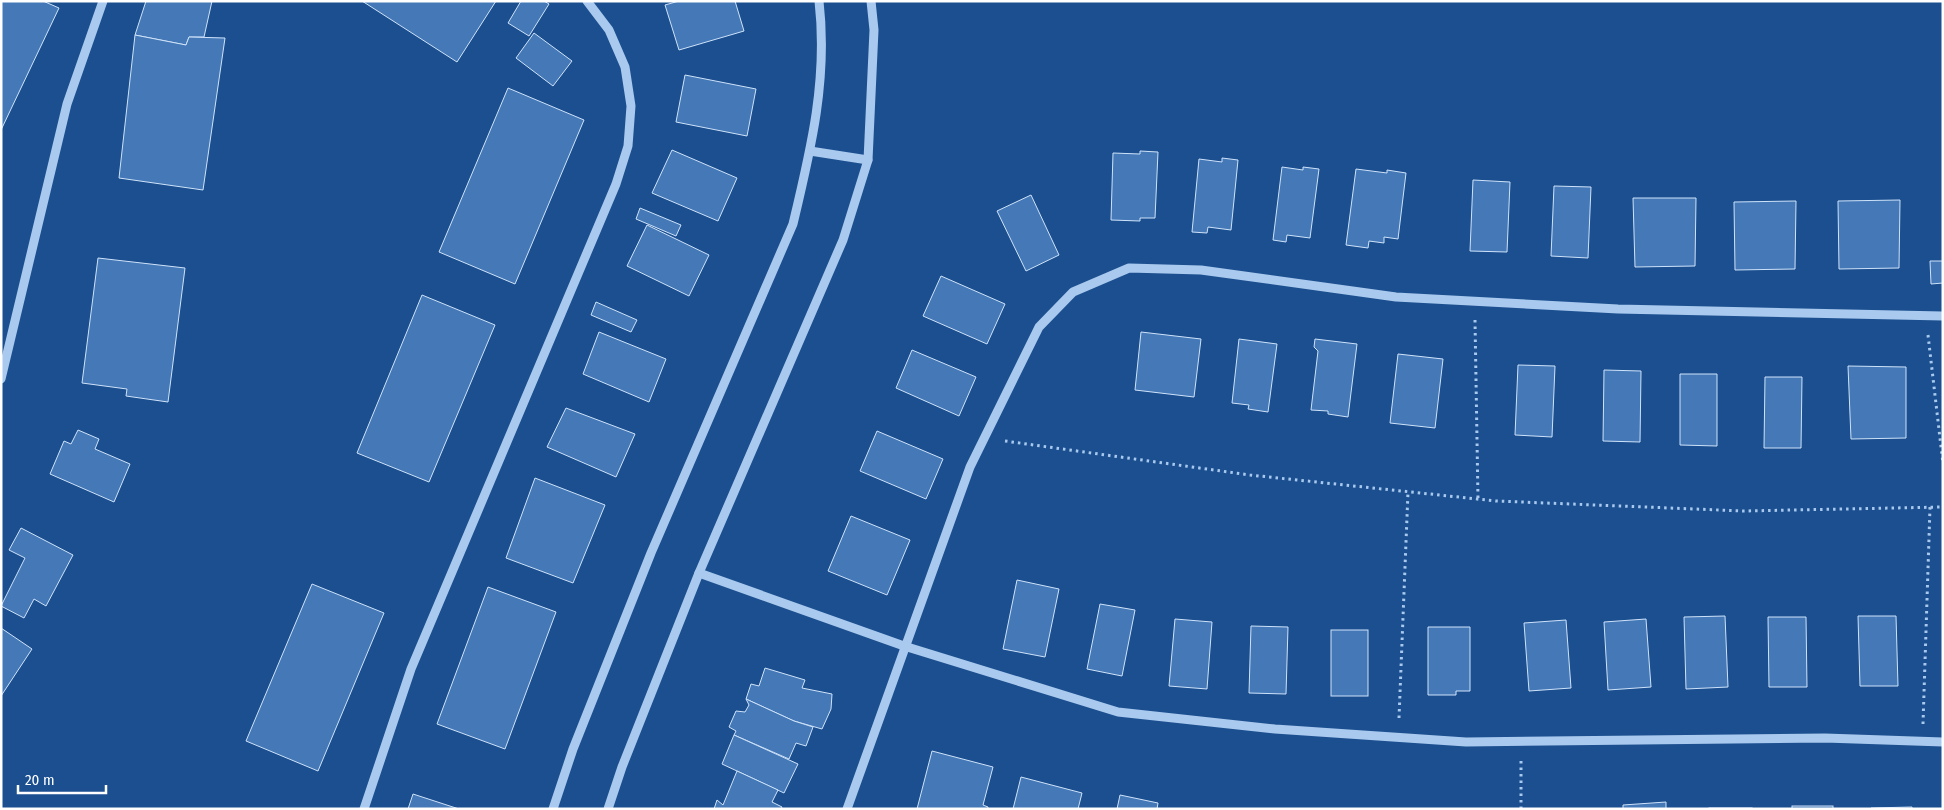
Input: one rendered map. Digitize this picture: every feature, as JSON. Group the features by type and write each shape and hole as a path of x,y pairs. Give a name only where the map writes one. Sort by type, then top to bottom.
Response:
{"street":[{"path":"1,379 67,104 103,1"},
{"path":"364,809 411,669 616,184 628,146 631,106 625,67 609,30 587,1"},
{"path":"553,809 573,749 651,553 793,224 820,98 822,32 819,1"},
{"path":"608,809 622,767 699,573 843,240 868,160 874,30 872,1"},
{"path":"810,151 868,160"},
{"path":"847,809 904,646 970,467 1039,327 1073,292 1129,268 1201,270 1396,297 1474,302 1618,309 1943,316"},
{"path":"699,573 904,646 1118,712 1275,729 1466,742 1825,738 1943,742"}],"path":[{"path":"1474,302 1478,499"},
{"path":"1926,315 1943,464"},
{"path":"984,438 1250,475 1478,499 1744,511 1943,507"},
{"path":"1398,738 1408,492"},
{"path":"1922,741 1930,507"},
{"path":"1520,809 1521,742"}],"building":[{"path":"1,1 43,1 59,8 1,130"},
{"path":"146,1 212,1 204,37 189,37 186,45 135,35"},
{"path":"362,1 496,1 457,62"},
{"path":"521,1 544,1 549,4 529,36 508,23"},
{"path":"679,1 735,1 744,31 679,50 665,5"},
{"path":"534,33 572,61 553,86 516,58"},
{"path":"135,35 186,45 189,37 225,38 203,190 119,178"},
{"path":"685,75 756,89 747,136 676,122"},
{"path":"508,88 584,120 515,284 439,252"},
{"path":"672,150 737,178 718,221 652,193"},
{"path":"1140,151 1158,152 1155,218 1140,218 1140,221 1111,220 1113,153 1140,154"},
{"path":"1222,158 1238,160 1231,230 1208,227 1207,233 1192,232 1199,159 1222,162"},
{"path":"1282,167 1303,170 1303,167 1319,169 1310,238 1287,235 1286,242 1273,240"},
{"path":"1356,169 1387,173 1387,170 1406,173 1398,239 1384,237 1384,243 1369,241 1368,248 1346,245"},
{"path":"1473,180 1510,182 1507,252 1470,251"},
{"path":"1554,186 1591,187 1588,258 1551,256"},
{"path":"1031,195 1059,255 1026,271 997,211"},
{"path":"1633,198 1696,198 1695,266 1635,267"},
{"path":"1900,200 1899,268 1839,269 1838,201"},
{"path":"1796,201 1795,269 1735,270 1734,202"},
{"path":"640,208 681,225 676,236 636,219"},
{"path":"647,225 709,255 689,296 627,266"},
{"path":"98,258 185,268 168,402 126,396 127,389 82,383"},
{"path":"1930,261 1943,261 1943,283 1931,284"},
{"path":"941,276 1005,304 987,344 923,316"},
{"path":"422,295 495,325 429,482 357,453"},
{"path":"596,302 637,320 631,332 591,315"},
{"path":"599,332 666,359 649,402 583,374"},
{"path":"1141,332 1201,339 1194,397 1135,390"},
{"path":"1239,339 1277,344 1268,412 1248,409 1249,405 1232,403"},
{"path":"1315,339 1357,344 1348,417 1328,414 1328,411 1311,410 1318,351 1314,347"},
{"path":"912,350 976,377 959,416 896,388"},
{"path":"1398,354 1443,359 1435,428 1390,423"},
{"path":"1518,365 1555,366 1552,437 1515,435"},
{"path":"1848,366 1906,367 1906,438 1851,439"},
{"path":"1604,370 1641,371 1640,442 1603,441"},
{"path":"1680,374 1717,374 1717,446 1680,445"},
{"path":"1765,377 1802,377 1801,448 1764,448"},
{"path":"566,408 635,434 616,477 547,447"},
{"path":"78,430 99,439 95,449 130,464 114,502 50,474 64,441 71,444"},
{"path":"877,431 943,459 926,499 860,471"},
{"path":"535,478 605,505 573,583 506,558"},
{"path":"851,516 910,540 887,595 828,571"},
{"path":"21,528 73,555 46,606 34,599 24,618 1,606 25,558 9,550"},
{"path":"1017,580 1059,589 1045,657 1003,649"},
{"path":"312,584 384,613 318,771 246,741"},
{"path":"488,587 556,612 505,749 437,724"},
{"path":"1100,604 1135,610 1122,676 1087,669"},
{"path":"1725,616 1728,687 1686,689 1684,617"},
{"path":"1858,616 1896,616 1898,686 1860,686"},
{"path":"1768,617 1806,617 1807,687 1769,687"},
{"path":"1175,619 1212,622 1207,689 1169,686"},
{"path":"1646,619 1651,687 1608,690 1604,622"},
{"path":"1566,620 1571,688 1529,691 1524,623"},
{"path":"1251,626 1288,627 1286,694 1249,693"},
{"path":"1428,627 1470,627 1470,691 1456,691 1456,695 1428,695"},
{"path":"1,628 32,649 1,696"},
{"path":"1331,630 1368,630 1368,696 1331,696"},
{"path":"765,668 805,680 802,688 832,694 831,709 822,729 794,721 746,699 751,684 759,686"},
{"path":"746,699 794,721 813,727 806,746 796,743 789,759 734,735 736,731 729,727 736,711 745,712 749,705"},
{"path":"734,735 798,764 784,793 722,764"},
{"path":"932,751 993,767 983,805 988,807 988,809 917,809"},
{"path":"737,771 778,790 772,802 782,807 781,809 714,809 717,800 723,805"},
{"path":"1021,777 1082,793 1078,809 1013,809"},
{"path":"413,794 459,809 408,809"},
{"path":"1120,795 1158,803 1157,809 1117,809"},
{"path":"1666,802 1666,809 1623,809 1623,805"},
{"path":"1792,806 1833,806 1833,809 1792,809"},
{"path":"1912,807 1912,809 1871,809 1871,808"},
{"path":"1752,808 1752,809 1709,809"}]}
